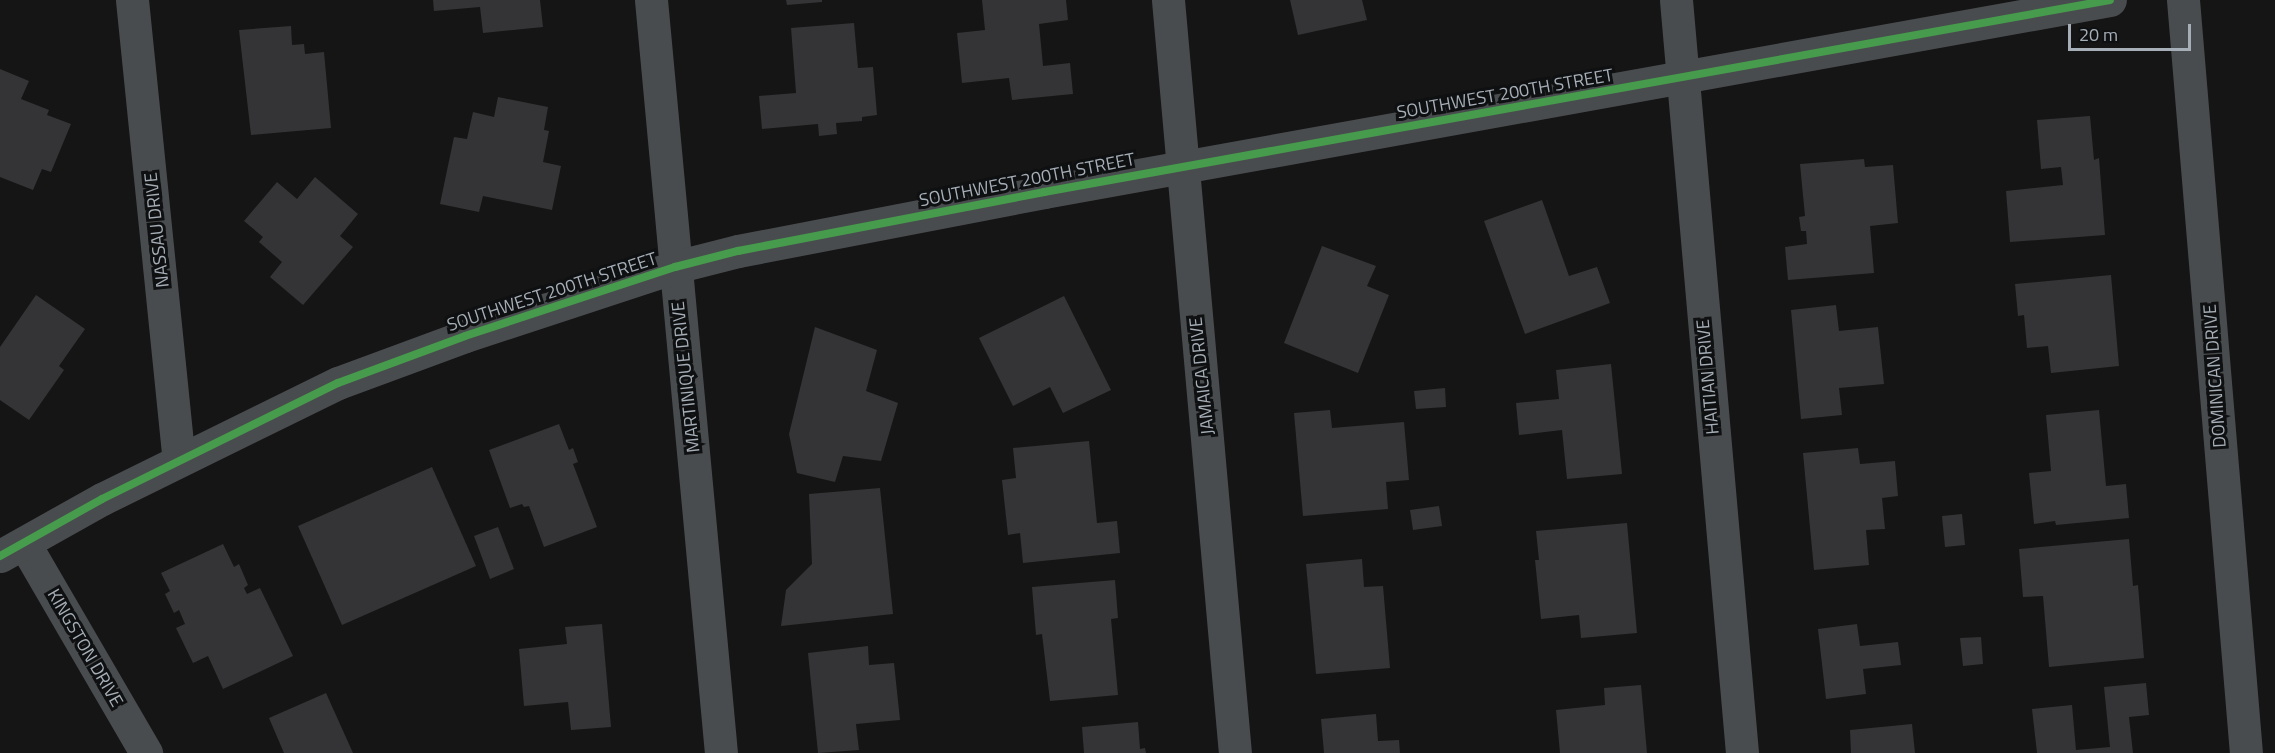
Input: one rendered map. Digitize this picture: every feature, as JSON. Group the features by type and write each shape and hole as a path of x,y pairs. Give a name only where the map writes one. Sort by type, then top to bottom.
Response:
{"street":[{"name":"NASSAU DRIVE","path":"132,0 179,460"},
{"name":"MARTINIQUE DRIVE","path":"651,0 721,753"},
{"name":"JAMAICA DRIVE","path":"1168,0 1235,753"},
{"name":"HAITIAN DRIVE","path":"1676,0 1742,753"},
{"name":"SOUTHWEST 200TH STREET","path":"12,549 179,460 338,383 465,336 675,267 816,234 2110,0"},
{"name":"DOMINICAN DRIVE","path":"2183,0 2246,753"},
{"name":"KINGSTON DRIVE","path":"12,549 146,753"}],"building":[{"path":"433,0 540,0 543,27 483,33 480,7 434,11"},
{"path":"786,0 822,0 822,2 787,5"},
{"path":"982,0 1066,0 1068,20 1039,24 1043,66 1070,63 1073,94 1012,100 1009,78 962,83 957,33 985,30"},
{"path":"1290,0 1362,0 1367,20 1298,35"},
{"path":"854,23 858,68 873,67 877,115 862,117 862,121 836,123 837,134 819,136 818,124 762,129 759,96 796,93 791,28"},
{"path":"291,26 292,45 304,44 305,54 324,52 331,128 251,135 239,30"},
{"path":"0,69 29,81 21,99 49,110 47,115 71,124 51,172 42,169 33,190 0,177"},
{"path":"498,97 548,107 544,130 549,131 543,162 561,166 552,210 483,196 479,212 440,204 454,137 467,139 473,112 494,117"},
{"path":"2090,116 2094,160 2099,158 2105,235 2010,242 2006,191 2063,185 2061,167 2041,169 2037,120"},
{"path":"1864,159 1865,167 1893,165 1898,223 1870,226 1874,273 1788,280 1785,247 1807,244 1806,231 1801,231 1799,217 1805,216 1800,164"},
{"path":"315,177 358,214 340,236 353,247 303,305 270,277 282,262 259,242 263,237 244,221 277,182 297,199"},
{"path":"1542,200 1569,276 1597,267 1610,303 1525,334 1484,221"},
{"path":"1322,246 1376,266 1367,286 1389,295 1358,373 1284,343"},
{"path":"2111,275 2119,366 2051,373 2048,346 2027,348 2024,315 2018,316 2015,284"},
{"path":"36,295 85,329 59,366 64,370 29,420 0,400 0,347"},
{"path":"1064,296 1111,390 1063,413 1050,387 1013,406 979,338"},
{"path":"1836,305 1839,331 1878,327 1884,384 1839,388 1842,415 1801,419 1791,310"},
{"path":"815,327 877,350 866,391 898,403 881,461 843,456 835,482 797,473 789,434"},
{"path":"1611,364 1622,474 1567,479 1562,430 1519,435 1516,403 1559,399 1556,370"},
{"path":"1445,388 1446,407 1416,409 1414,391"},
{"path":"1330,410 1332,428 1404,422 1409,480 1386,482 1388,509 1303,516 1294,413"},
{"path":"2099,410 2106,486 2126,484 2129,518 2056,525 2055,521 2034,524 2029,473 2051,471 2046,415"},
{"path":"559,424 569,450 573,448 578,462 573,464 597,527 544,547 529,506 524,507 522,504 510,508 489,450"},
{"path":"1089,441 1097,523 1117,521 1120,553 1023,563 1020,533 1008,535 1002,480 1016,478 1013,448"},
{"path":"1858,448 1860,464 1895,461 1898,496 1882,498 1885,529 1866,530 1869,565 1814,570 1803,453"},
{"path":"432,467 476,566 342,625 298,526"},
{"path":"880,488 893,614 781,626 786,590 812,564 809,494"},
{"path":"1439,506 1442,526 1413,530 1410,510"},
{"path":"1962,514 1965,545 1945,547 1942,516"},
{"path":"1627,523 1637,633 1581,638 1579,615 1541,619 1535,560 1539,560 1536,531"},
{"path":"498,527 514,569 490,579 474,536"},
{"path":"2129,539 2133,586 2138,585 2144,658 2049,667 2043,596 2023,597 2019,549"},
{"path":"223,544 234,567 239,564 248,585 244,588 247,594 260,588 293,656 223,689 208,656 193,663 176,628 185,624 179,610 174,613 165,594 170,591 161,573"},
{"path":"1362,559 1364,587 1383,586 1390,668 1316,674 1306,564"},
{"path":"1115,580 1118,618 1111,619 1118,695 1050,701 1042,634 1036,635 1032,587"},
{"path":"602,624 611,727 571,730 568,702 524,706 519,649 567,644 565,627"},
{"path":"1857,624 1860,646 1898,642 1901,665 1863,669 1866,694 1826,699 1818,629"},
{"path":"1981,637 1983,664 1963,666 1960,638"},
{"path":"868,646 869,665 894,663 900,720 856,724 859,750 818,753 808,653"},
{"path":"2146,683 2149,715 2129,717 2133,753 2037,753 2032,709 2072,705 2076,750 2110,747 2104,687"},
{"path":"1641,685 1647,753 1560,753 1556,710 1605,705 1604,688"},
{"path":"326,693 353,753 284,753 269,718"},
{"path":"1376,714 1378,741 1399,740 1400,753 1324,753 1321,719"},
{"path":"1138,722 1140,749 1145,748 1146,753 1084,753 1082,727"},
{"path":"1912,724 1915,753 1851,753 1850,730"}],"cycle path":[{"path":"0,556 102,499 338,383 465,336 675,267 738,251 1044,192 2110,0"}]}
